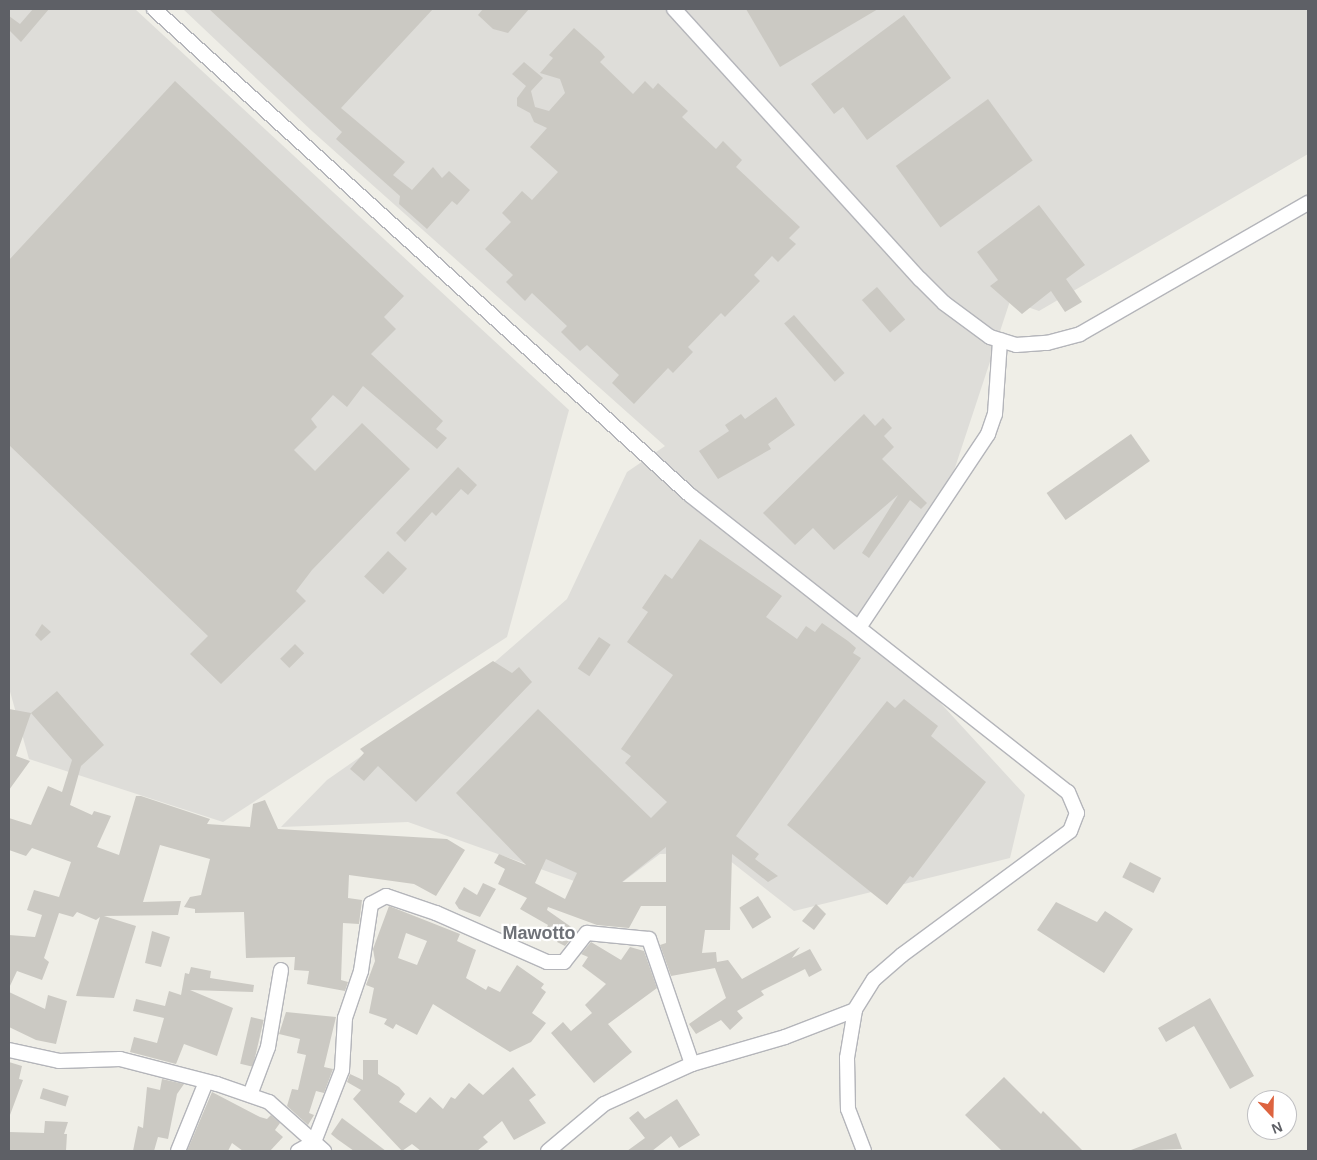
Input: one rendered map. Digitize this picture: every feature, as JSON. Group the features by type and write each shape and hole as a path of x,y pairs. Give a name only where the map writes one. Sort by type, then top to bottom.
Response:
{"street":[{"path":"154,9 690,495 860,626 1068,792 1077,813 1070,830 938,926 874,979 855,1010 847,1058 848,1109 864,1151"},
{"path":"674,9 944,304 975,328 1000,340 1016,344 1047,343 1080,334 1308,203"},
{"path":"860,626 988,434 995,414 1000,340"},
{"path":"319,1146 342,1070 345,1018 361,971 371,904 386,896 436,913 546,962 564,962 587,932 649,939 692,1064"},
{"path":"250,1095 268,1047 281,970"},
{"path":"548,1151 604,1104 692,1064 785,1037 855,1010"},
{"path":"9,1050 59,1061 120,1059 250,1095 269,1102 319,1146"},
{"path":"178,1151 206,1082"},
{"path":"298,1151 319,1146"}],"shaded area":[{"path":"9,9 135,9 569,410 507,637 223,822 29,759 9,688"},
{"path":"183,9 1308,9 1308,154 1039,311 1010,301 944,501 866,622 1025,795 1010,858 794,911 720,853 660,854 608,893 408,822 281,827 327,780 489,667 567,599 627,472 665,446 312,131"}],"building":[{"path":"33,9 49,9 21,42 9,30 9,16 20,24"},
{"path":"209,9 433,9 341,108 405,162 393,175 412,190 433,167 442,178 449,171 470,190 457,205 452,201 427,229 399,204 400,196 336,139 342,132"},
{"path":"483,9 529,9 508,33 493,29 478,15"},
{"path":"746,9 878,9 780,67"},
{"path":"904,15 951,78 867,140 843,107 834,114 811,84"},
{"path":"574,28 601,52 605,57 600,62 633,94 645,81 653,89 658,83 688,111 682,117 716,149 723,141 742,160 736,167 800,227 789,238 796,244 778,262 772,256 754,275 760,281 725,317 721,313 688,347 693,352 673,373 668,368 634,404 612,383 619,375 587,345 580,351 561,332 567,326 532,293 525,301 506,282 513,275 485,249 511,222 502,213 522,191 532,200 558,172 530,147 547,128 534,122 530,113 517,106 517,98 526,86 512,74 524,62 543,78 531,91 535,107 549,111 565,93 560,79 540,73 553,58 549,55"},
{"path":"175,81 404,296 384,317 396,329 371,354 443,421 436,429 447,438 437,449 363,386 347,407 333,395 311,419 317,427 294,450 315,471 362,423 410,469 312,570 296,591 306,601 221,684 190,654 208,636 9,445 9,260"},
{"path":"988,99 1033,160 940,227 896,166"},
{"path":"1039,205 1085,265 1066,279 1082,302 1065,312 1051,291 1022,314 990,286 998,280 977,252"},
{"path":"877,287 905,319 890,333 862,300"},
{"path":"794,315 845,373 835,382 784,324"},
{"path":"776,397 795,425 768,444 771,449 718,479 699,451 729,431 725,425 741,414 745,419"},
{"path":"864,414 875,426 883,418 892,428 884,436 894,447 882,459 927,503 921,509 910,500 869,558 862,553 898,495 834,550 813,528 795,545 763,513"},
{"path":"1131,434 1150,461 1066,520 1047,493"},
{"path":"458,467 477,485 468,495 461,489 436,516 432,512 405,542 396,533"},
{"path":"700,539 782,596 766,617 797,639 806,626 815,632 822,623 856,648 853,653 861,658 736,836 759,854 755,859 778,876 768,882 732,854 730,930 705,930 702,953 716,952 717,962 728,960 742,979 800,947 792,958 810,949 822,970 809,977 805,969 761,991 764,995 737,1011 743,1018 730,1030 721,1020 696,1034 689,1024 726,998 715,968 671,976 660,945 666,943 666,906 641,906 629,928 597,925 548,907 547,910 577,931 565,946 557,942 559,939 544,932 548,925 520,909 527,898 498,884 505,869 494,863 499,854 526,865 456,793 538,709 651,818 667,802 625,763 631,756 621,749 673,675 627,642 648,612 642,608 665,574 672,579","holes":["666,847 666,882 622,882","546,859 577,873 565,899 535,883"]},
{"path":"388,551 407,569 383,594 364,577"},
{"path":"42,624 51,632 41,641 35,635"},
{"path":"599,637 611,645 589,676 578,669"},
{"path":"295,644 304,653 289,668 280,659"},
{"path":"493,661 512,673 519,667 532,682 416,802 378,766 364,781 350,769 364,753 360,749"},
{"path":"57,691 104,745 81,766 70,805 92,815 94,811 111,816 97,847 119,855 136,796 141,796 210,819 207,824 250,827 253,804 265,800 278,829 447,839 465,850 436,896 414,884 349,875 348,898 362,900 359,924 343,923 341,980 348,982 345,991 307,984 309,971 294,970 295,957 246,958 244,912 195,913 195,909 184,907 190,897 201,895 210,859 160,845 143,902 181,901 178,915 104,916 136,926 114,998 76,996 100,917 96,920 77,912 73,917 59,913 44,958 49,962 42,980 17,971 9,988 9,935 35,937 42,915 27,910 34,890 59,897 71,862 32,848 26,856 9,850 9,818 31,825 48,786 62,792 72,760 31,713"},
{"path":"904,699 938,726 931,736 986,782 913,878 910,876 887,905 787,825 887,701 895,708"},
{"path":"9,709 31,713 16,756 30,761 9,790"},
{"path":"1130,862 1161,878 1153,893 1122,877"},
{"path":"483,883 496,889 480,917 459,909 455,903 464,887 477,895"},
{"path":"758,896 771,917 753,929 739,908"},
{"path":"1056,902 1097,922 1105,911 1133,929 1104,973 1037,930"},
{"path":"816,904 826,914 814,930 802,921"},
{"path":"389,906 460,934 457,941 476,950 466,978 486,990 488,986 500,992 517,965 544,984 541,988 546,992 532,1013 546,1023 531,1042 510,1052 433,1004 417,1035 396,1024 393,1029 384,1024 387,1019 369,1013 374,988 366,985 375,961 373,949","holes":["406,933 427,941 417,965 398,958"]},
{"path":"152,931 170,937 161,967 145,963"},
{"path":"591,942 621,960 630,947 644,951 657,988 608,1024 632,1052 594,1083 551,1033 563,1022 571,1031 592,1013 585,1005 606,984 582,966 588,957 581,954"},
{"path":"191,967 211,971 210,978 254,985 253,992 190,990 233,1008 217,1056 184,1044 176,1064 130,1052 134,1037 157,1043 164,1018 133,1011 136,999 165,1006 169,991 181,995 185,973 189,974"},
{"path":"9,992 45,1009 48,995 67,1001 56,1044 36,1040 9,1027"},
{"path":"1210,998 1254,1076 1230,1089 1194,1026 1166,1042 1158,1028"},
{"path":"286,1012 336,1017 324,1067 333,1069 324,1093 316,1091 309,1113 314,1115 308,1125 287,1106 292,1089 298,1090 306,1055 297,1053 300,1039 279,1034"},
{"path":"251,1017 264,1020 253,1067 240,1064"},
{"path":"363,1060 378,1060 378,1074 399,1087 405,1094 399,1102 416,1113 430,1097 443,1109 451,1097 455,1099 469,1083 483,1095 513,1067 536,1095 529,1100 546,1123 514,1140 502,1121 483,1137 488,1142 477,1151 421,1151 412,1144 402,1151 353,1099 361,1090 347,1082 350,1074 363,1080"},
{"path":"9,1062 22,1066 19,1079 23,1080 10,1115"},
{"path":"1004,1077 1041,1114 1043,1111 1083,1151 1002,1151 965,1115"},
{"path":"162,1079 184,1084 177,1094 168,1139 158,1137 154,1151 133,1151 138,1126 143,1128 147,1087 160,1090"},
{"path":"43,1088 69,1096 66,1106 40,1099"},
{"path":"212,1092 260,1117 267,1119 271,1115 280,1123 275,1130 283,1137 270,1151 243,1151 232,1143 228,1151 187,1151"},
{"path":"677,1099 700,1135 679,1148 671,1136 652,1151 627,1151 645,1138 629,1118 638,1111 645,1119"},
{"path":"342,1118 386,1151 354,1151 337,1139 331,1134"},
{"path":"45,1121 68,1122 64,1134 67,1134 66,1151 9,1151 9,1132 44,1133"},
{"path":"1176,1133 1182,1149 1131,1151 1131,1150"}],"district":[{"name":"Mawotto","path":"539,933"}]}
